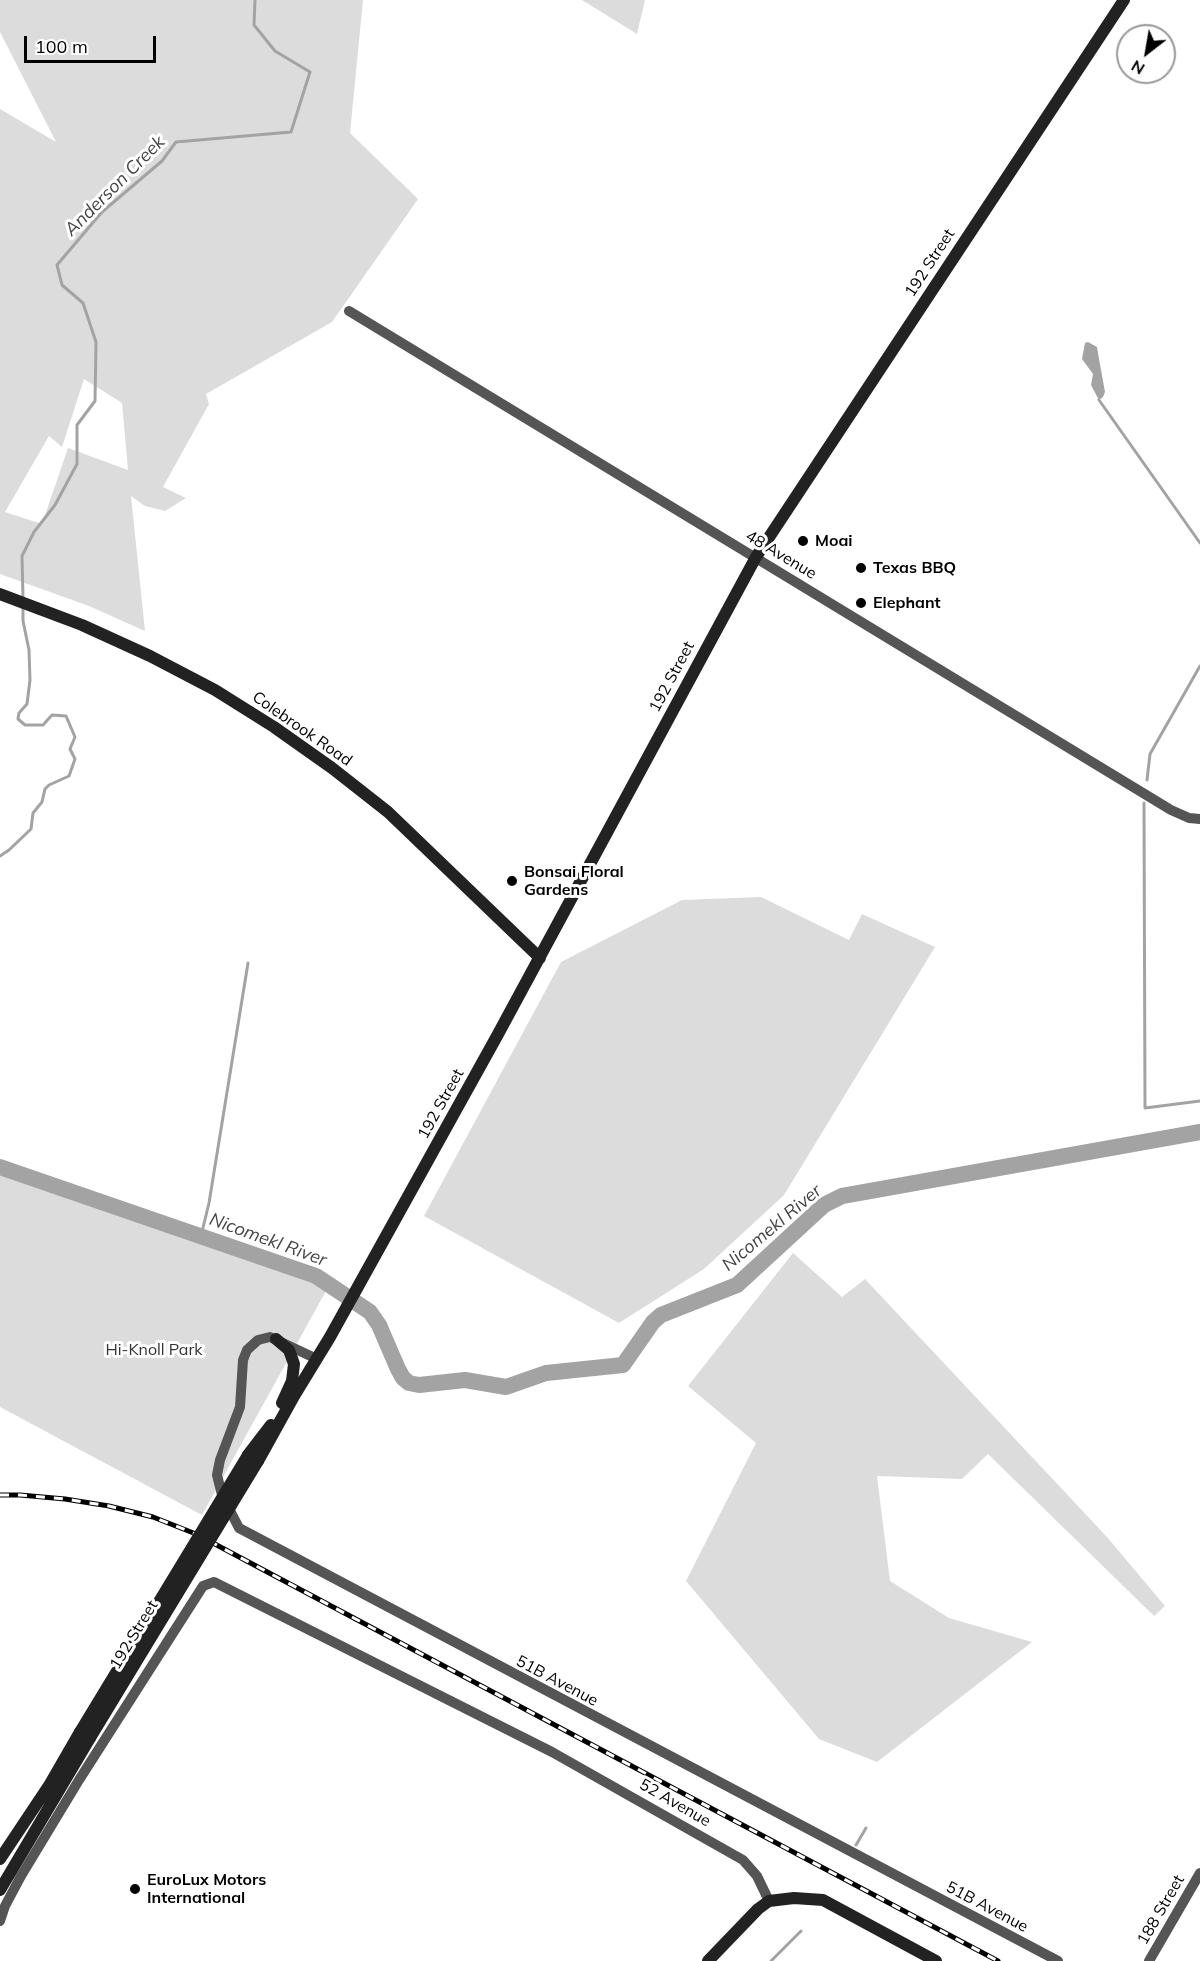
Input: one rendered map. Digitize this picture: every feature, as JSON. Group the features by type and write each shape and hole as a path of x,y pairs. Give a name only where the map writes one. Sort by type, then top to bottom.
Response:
{"main road":[{"name":"192 Street","path":"0,1890 85,1735 253,1458 330,1337 540,958 756,557 1124,0"},
{"name":"Colebrook Road","path":"5,596 93,630 183,672 274,727 332,768 388,812 540,958"},
{"path":"266,1432 292,1381 294,1364 290,1350 276,1339"},
{"name":"192 Street","path":"253,1458 266,1432 294,1396"},
{"name":"192 Street","path":"0,1859 85,1735"},
{"path":"0,1859 2,1865 0,1874"},
{"path":"708,1961 750,1916 769,1901 795,1898 823,1900 936,1961"}],"street":[{"name":"48 Avenue","path":"349,311 1171,810 1190,818 1200,819"},
{"name":"51B Avenue","path":"276,1339 270,1337 258,1340 247,1350 243,1360 240,1407 218,1468 217,1475 222,1495 238,1528 1058,1961"},
{"path":"276,1339 317,1359"},
{"name":"52 Avenue","path":"0,1921 5,1906 47,1832 203,1586 214,1582 552,1752 743,1860 757,1876 769,1901"},
{"name":"188 Street","path":"1149,1961 1200,1873"}],"green space":[{"path":"0,0 363,0 350,133 418,199 332,322 206,394 209,404 163,487 186,498 165,511 145,506 131,496 145,631 89,606 0,574 0,109 56,142 0,32","holes":["84,379 122,403 128,470 68,448 42,524 5,512 49,436 62,447"]},
{"path":"582,0 645,0 637,34"},
{"path":"761,897 849,940 862,914 935,947 784,1195 704,1269 619,1323 424,1216 561,962 682,900"},
{"name":"Hi-Knoll Park","path":"0,1172 106,1201 187,1232 290,1265 308,1275 326,1291 202,1515 0,1407"},
{"path":"793,1253 842,1297 865,1279 1107,1537 1165,1606 1154,1616 988,1454 962,1479 877,1476 890,1581 949,1618 1032,1642 877,1762 819,1739 686,1581 756,1443 688,1386"}],"shaded area":[{"path":"1088,342 1097,347 1105,392 1099,400 1091,385 1093,374 1082,359 1085,343"}],"waterway":[{"name":"Anderson Creek","path":"23,598 22,556 34,532 55,505 77,464 77,425 95,401 96,342 83,303 62,285 57,265 102,212 162,161 176,142 291,132 310,72 275,51 254,25 255,0"},
{"path":"1099,400 1200,543"},
{"name":"Anderson Creek","path":"0,856 31,829 33,813 42,802 45,789 69,776 75,759 70,749 75,737 66,716 52,715 43,725 25,725 18,719 19,713 27,704 30,680 23,605"},
{"path":"1147,780 1150,754 1200,666"},
{"path":"1144,803 1145,1108 1200,1101"},
{"path":"201,1236 209,1203 248,963"},
{"name":"Nicomekl River","path":"0,1167 316,1276 370,1312 379,1325 398,1369 409,1383 419,1385 465,1380 506,1387 546,1373 623,1365 653,1322 661,1315 737,1285 824,1205 842,1196 1200,1132"},
{"path":"856,1845 866,1828"},
{"path":"771,1961 801,1931"}],"railway":[{"path":"0,1495 65,1499 109,1506 153,1517 196,1534 998,1961"}],"place":[{"name":"Moai","path":"803,541"},
{"name":"Texas BBQ","path":"861,568"},
{"name":"Elephant","path":"861,603"},
{"name":"Bonsai Floral Gardens","path":"512,881"},
{"name":"EuroLux Motors International","path":"135,1889"}]}
